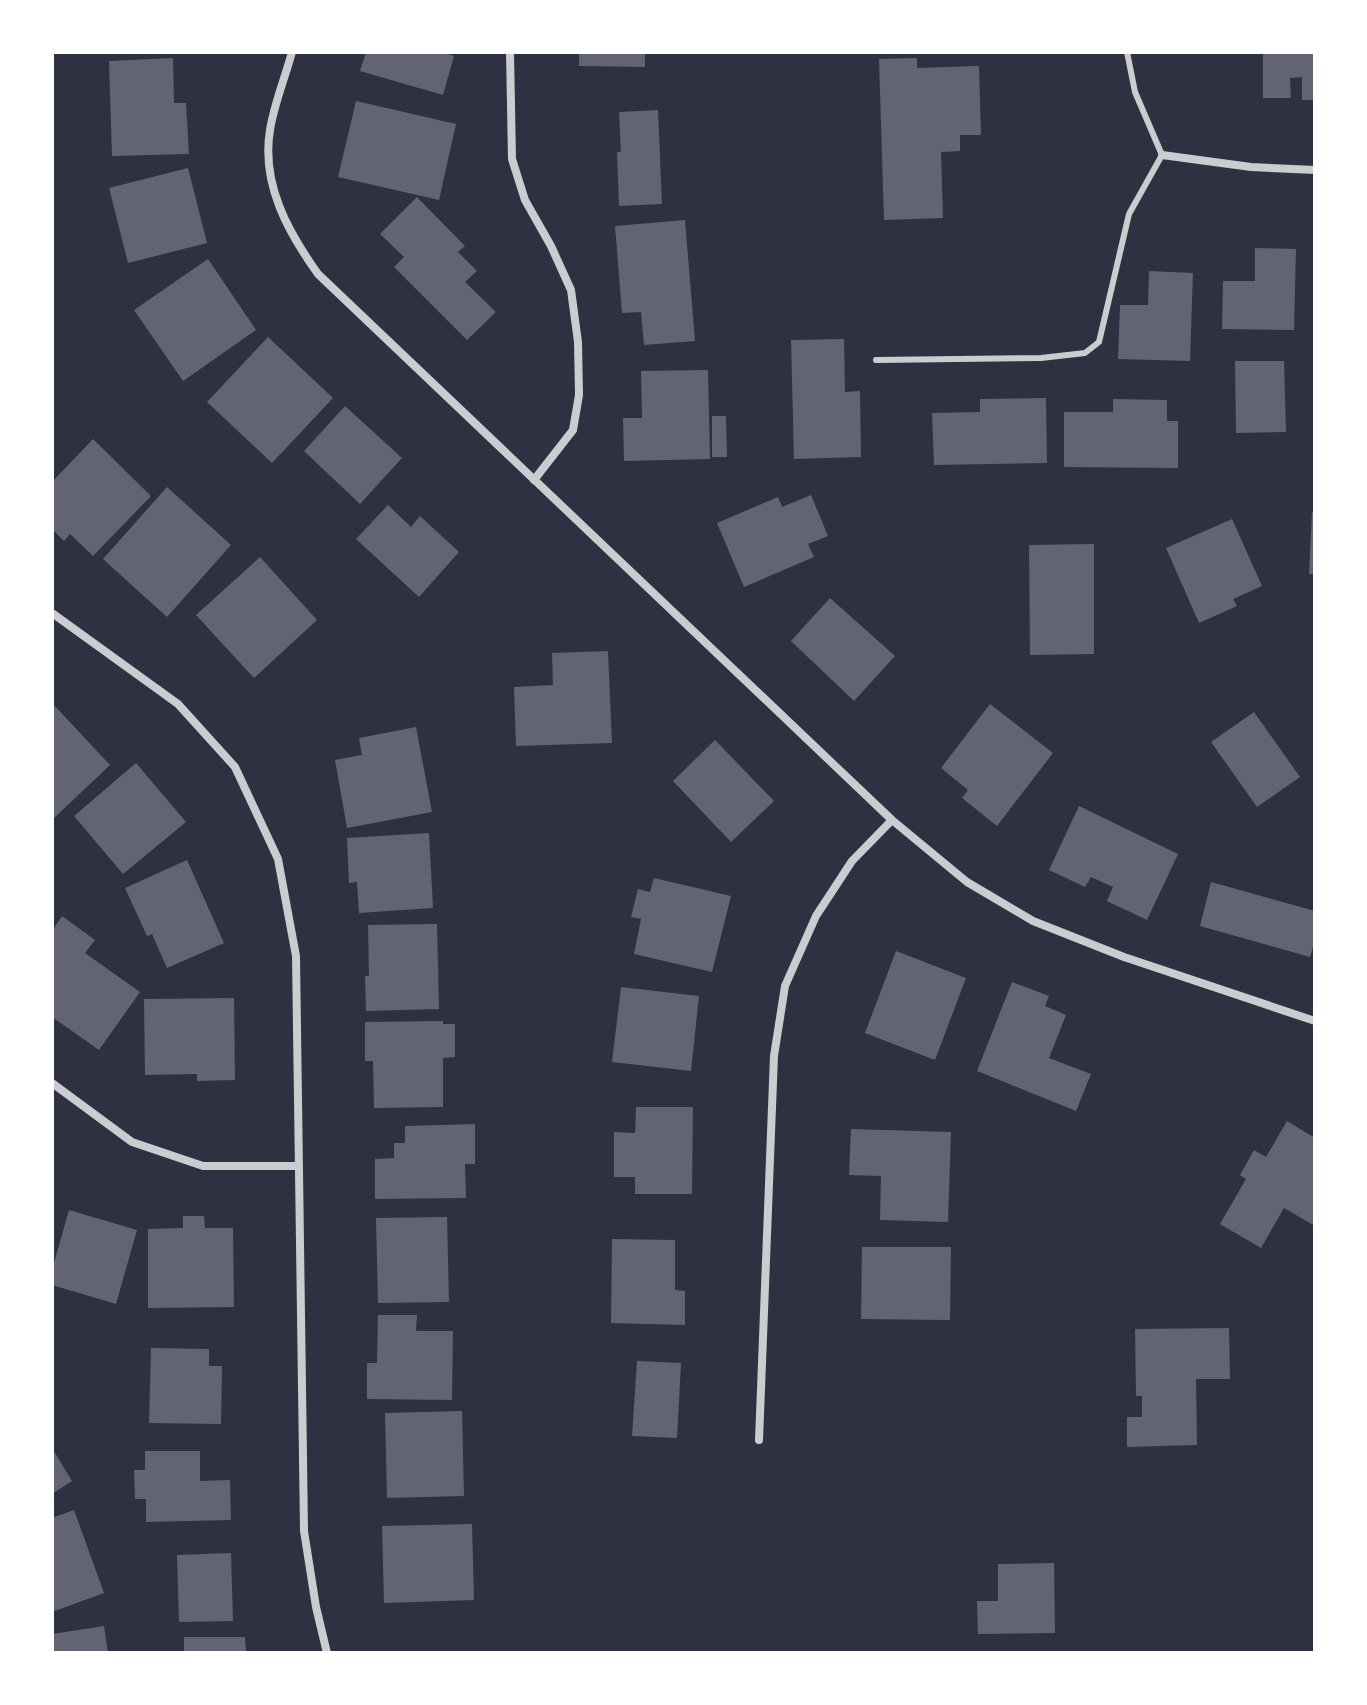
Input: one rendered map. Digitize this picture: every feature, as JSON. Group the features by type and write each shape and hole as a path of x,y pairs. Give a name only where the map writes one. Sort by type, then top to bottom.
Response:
{"street":[{"path":"292,52 270,131 269,167 276,201 293,239 318,274 892,820 967,882 1033,921 1124,957 1315,1021"},
{"path":"510,52 512,159 525,200 571,290 578,342 579,395 573,430 534,480"},
{"path":"1162,155 1251,167 1315,170"},
{"path":"52,613 178,704 235,767 278,859 296,956 304,1531 327,1653"},
{"path":"759,1440 774,1056 785,986 816,916 852,861 892,820"},
{"path":"52,1083 132,1142 203,1166 299,1166"}],"lane":[{"path":"876,360 1041,358 1085,353 1099,342 1129,214 1162,155 1135,92 1127,52"}],"building":[{"path":"366,52 442,52 454,56 443,95 360,71"},
{"path":"579,52 645,52 645,67 579,66"},
{"path":"1263,52 1315,52 1315,100 1302,100 1302,77 1290,78 1291,98 1263,98"},
{"path":"173,58 174,103 186,103 189,154 112,156 109,61"},
{"path":"917,58 917,68 979,66 981,135 960,135 960,151 941,152 943,218 884,220 879,59"},
{"path":"356,101 456,124 439,200 338,177"},
{"path":"658,110 662,204 619,206 619,112"},
{"path":"188,168 207,243 128,263 109,188"},
{"path":"417,197 465,246 458,252 477,271 465,282 496,312 467,340 394,267 404,257 380,234"},
{"path":"685,220 695,341 644,345 641,312 622,313 615,226"},
{"path":"1255,248 1296,249 1294,330 1222,329 1223,281 1255,281"},
{"path":"208,259 256,330 183,381 134,310"},
{"path":"1149,271 1193,273 1190,361 1118,359 1120,305 1148,305"},
{"path":"268,337 333,398 272,463 207,402"},
{"path":"844,339 845,392 860,391 861,457 794,459 791,340"},
{"path":"1235,361 1284,361 1286,432 1236,433"},
{"path":"708,370 710,459 624,461 623,418 642,418 641,371"},
{"path":"1046,398 1047,463 934,465 932,413 980,412 980,399"},
{"path":"1113,399 1167,400 1167,421 1178,421 1178,468 1064,467 1064,412 1113,412"},
{"path":"345,406 402,458 360,504 304,451"},
{"path":"712,416 726,416 727,457 712,457"},
{"path":"93,439 151,496 93,556 70,534 64,541 52,529 52,482"},
{"path":"167,487 231,545 167,617 103,559"},
{"path":"811,495 828,536 808,544 814,557 744,587 717,523 778,497 782,507"},
{"path":"388,505 411,527 420,516 459,552 419,597 356,539"},
{"path":"1312,512 1315,513 1315,574 1309,574"},
{"path":"1232,519 1262,586 1233,599 1237,606 1199,623 1166,548"},
{"path":"1094,544 1094,654 1030,655 1029,545"},
{"path":"260,557 317,620 254,678 196,615"},
{"path":"830,598 895,656 854,701 791,641"},
{"path":"608,651 612,743 516,746 514,687 553,685 552,653"},
{"path":"52,703 110,765 52,820"},
{"path":"990,704 1053,753 997,826 962,798 968,790 941,768"},
{"path":"1254,712 1300,777 1257,807 1211,742"},
{"path":"416,727 432,812 347,828 335,760 362,755 359,738"},
{"path":"715,740 774,801 731,842 673,781"},
{"path":"136,763 186,822 123,874 74,816"},
{"path":"1079,806 1178,854 1147,920 1107,901 1113,887 1091,877 1085,887 1049,870"},
{"path":"429,833 433,908 359,913 357,882 349,883 347,838"},
{"path":"187,860 224,943 167,968 152,934 147,936 125,888"},
{"path":"654,878 731,896 712,972 634,954 641,919 631,917 638,889 650,892"},
{"path":"1211,882 1315,911 1315,941 1310,957 1200,926"},
{"path":"62,916 95,940 85,953 140,992 99,1050 52,1017 52,931"},
{"path":"437,924 439,1009 366,1011 368,925"},
{"path":"896,951 966,978 935,1060 865,1033"},
{"path":"1012,982 1049,996 1045,1006 1066,1015 1049,1058 1091,1074 1076,1111 977,1071"},
{"path":"621,987 699,996 691,1071 612,1062"},
{"path":"234,998 235,1080 197,1081 197,1074 145,1075 144,999"},
{"path":"443,1021 443,1024 455,1024 455,1057 443,1058 443,1107 374,1108 373,1061 365,1061 365,1022"},
{"path":"636,1107 693,1107 692,1194 635,1194 635,1177 614,1177 614,1132 635,1133"},
{"path":"1287,1121 1315,1138 1315,1226 1284,1208 1261,1248 1220,1224 1246,1179 1240,1175 1254,1150 1266,1157"},
{"path":"475,1124 475,1164 465,1164 466,1198 375,1199 375,1159 394,1158 394,1143 405,1143 405,1126"},
{"path":"851,1129 951,1132 948,1222 880,1220 881,1176 849,1175"},
{"path":"69,1210 137,1230 116,1304 52,1285 52,1270"},
{"path":"183,1216 204,1216 205,1228 233,1228 234,1307 148,1308 148,1229 183,1228"},
{"path":"447,1217 449,1302 378,1303 376,1218"},
{"path":"612,1239 675,1240 675,1290 685,1291 685,1325 611,1323"},
{"path":"862,1247 951,1247 950,1320 861,1319"},
{"path":"378,1315 417,1315 416,1331 453,1331 452,1400 367,1399 367,1363 377,1363"},
{"path":"1229,1328 1230,1379 1196,1379 1197,1445 1127,1447 1127,1417 1142,1417 1142,1396 1136,1396 1135,1329"},
{"path":"151,1348 209,1349 209,1366 222,1366 221,1424 149,1423"},
{"path":"637,1361 681,1363 677,1438 632,1436"},
{"path":"462,1411 464,1496 387,1498 385,1413"},
{"path":"52,1448 72,1481 52,1494"},
{"path":"145,1451 200,1451 200,1481 230,1480 231,1520 146,1522 146,1499 135,1499 134,1470 145,1470"},
{"path":"74,1510 104,1593 52,1612 52,1518"},
{"path":"472,1524 474,1600 384,1603 382,1526"},
{"path":"231,1553 233,1621 179,1622 177,1555"},
{"path":"1054,1563 1055,1633 978,1634 977,1601 998,1601 998,1564"},
{"path":"104,1626 108,1653 52,1653 52,1634"},
{"path":"184,1637 245,1637 246,1653 184,1653"}]}
